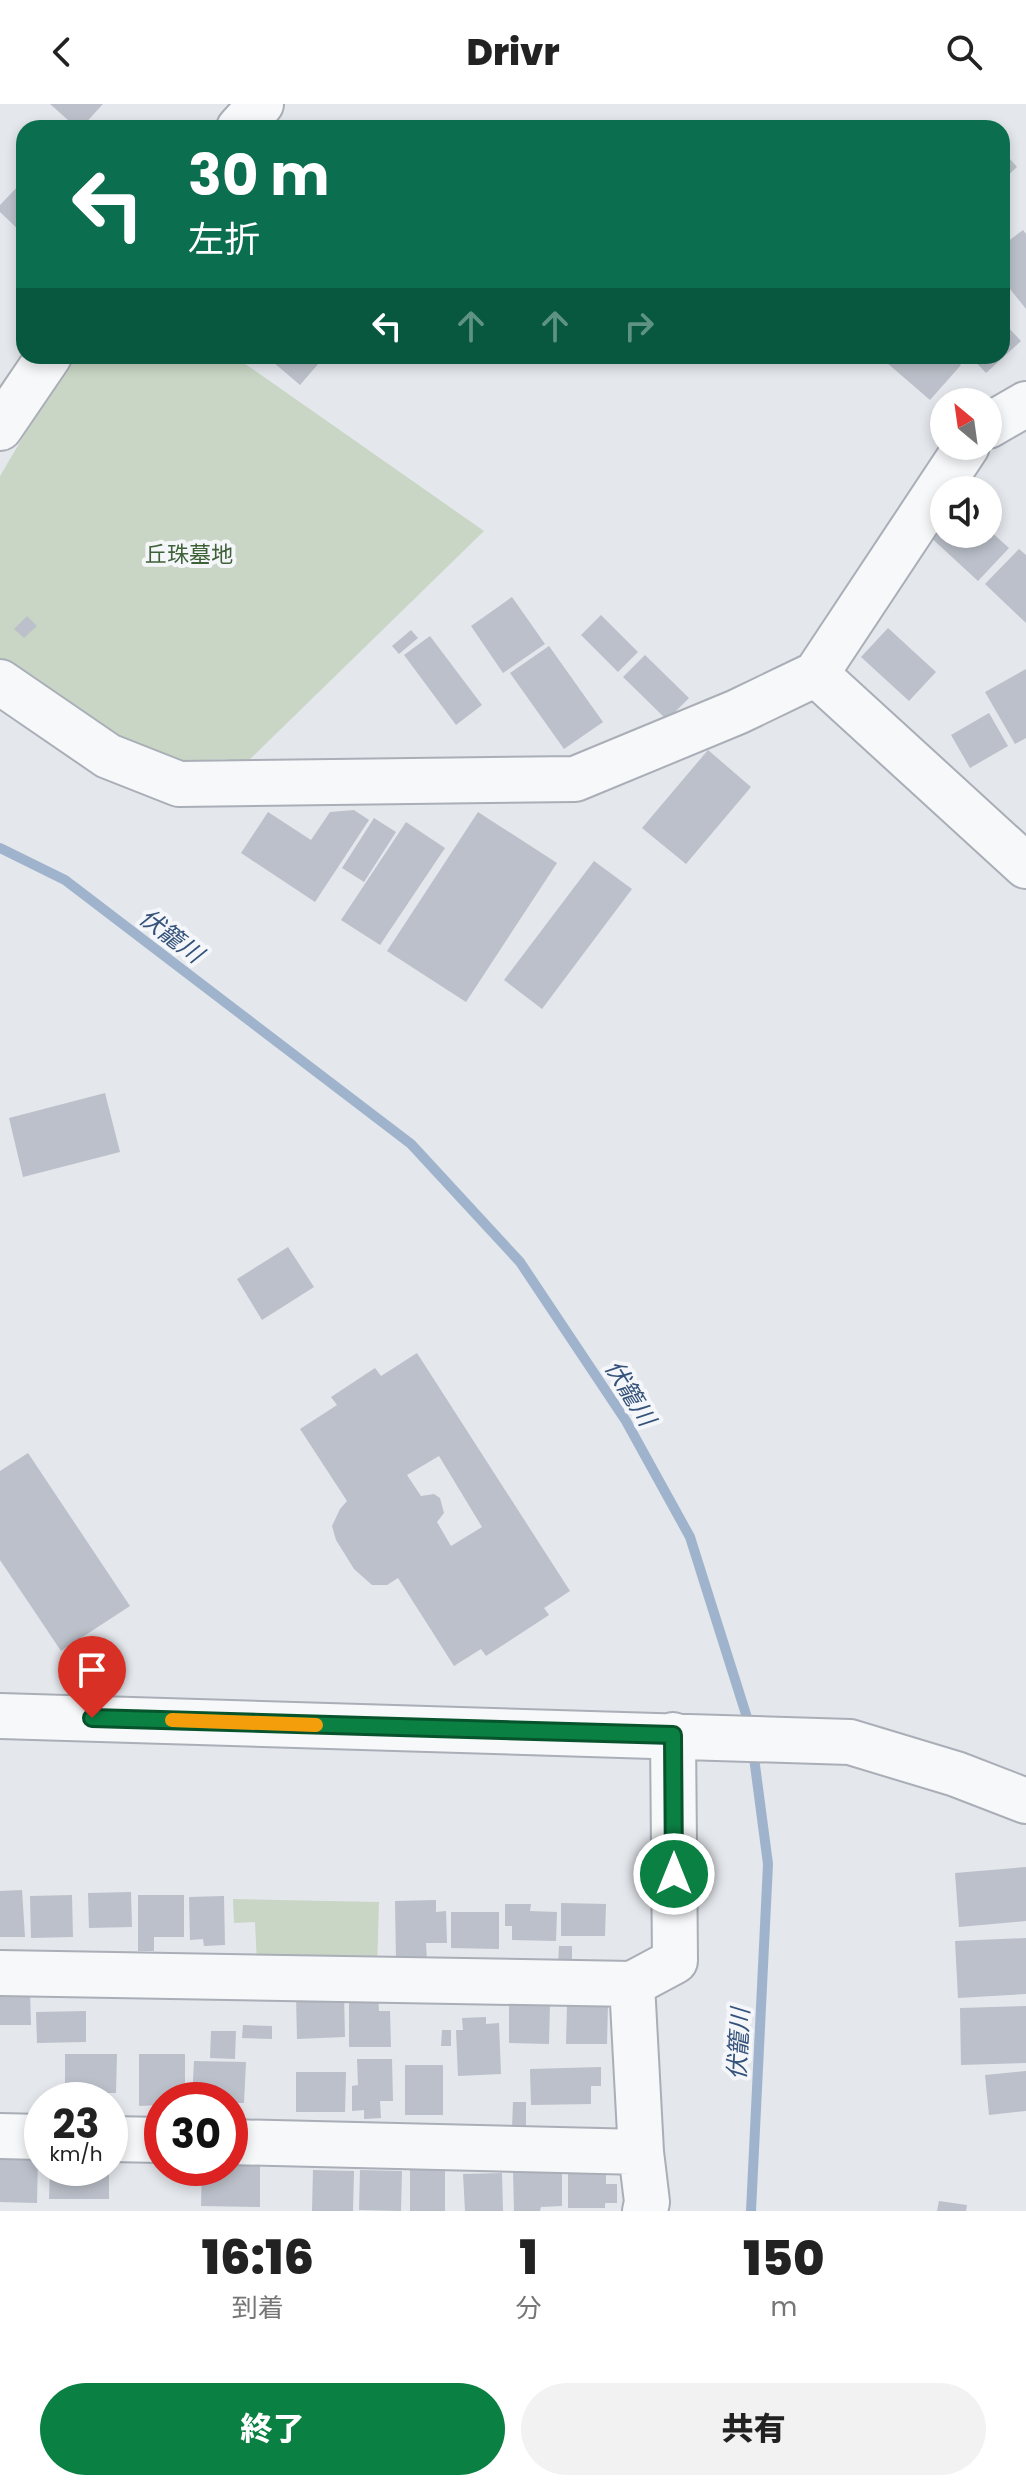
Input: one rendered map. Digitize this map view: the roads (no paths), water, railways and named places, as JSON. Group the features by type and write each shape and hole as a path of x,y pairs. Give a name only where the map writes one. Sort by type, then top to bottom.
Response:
{"street":[{"path":"246,120 261,104"},
{"path":"0,428 44,364"},
{"path":"1002,418 1026,404"},
{"path":"0,682 108,756 179,784 575,779 737,712 816,674 958,460"},
{"path":"816,674 1026,866"},
{"path":"0,1716 850,1742 956,1774 1026,1801"},
{"path":"0,1973 632,1984 675,1961 684,1736"},
{"path":"632,1984 641,2152 647,2202 645,2211"},
{"path":"0,2136 24,2137"},
{"path":"248,2142 641,2152"}],"waterway":[{"name":"伏籠川","path":"0,848 65,880 411,1144 520,1262 626,1421 690,1537 750,1727"},
{"name":"伏籠川","path":"751,2211 768,1864 753,1750"}],"park label":[{"name":"丘珠墓地","path":"189,554"}]}
